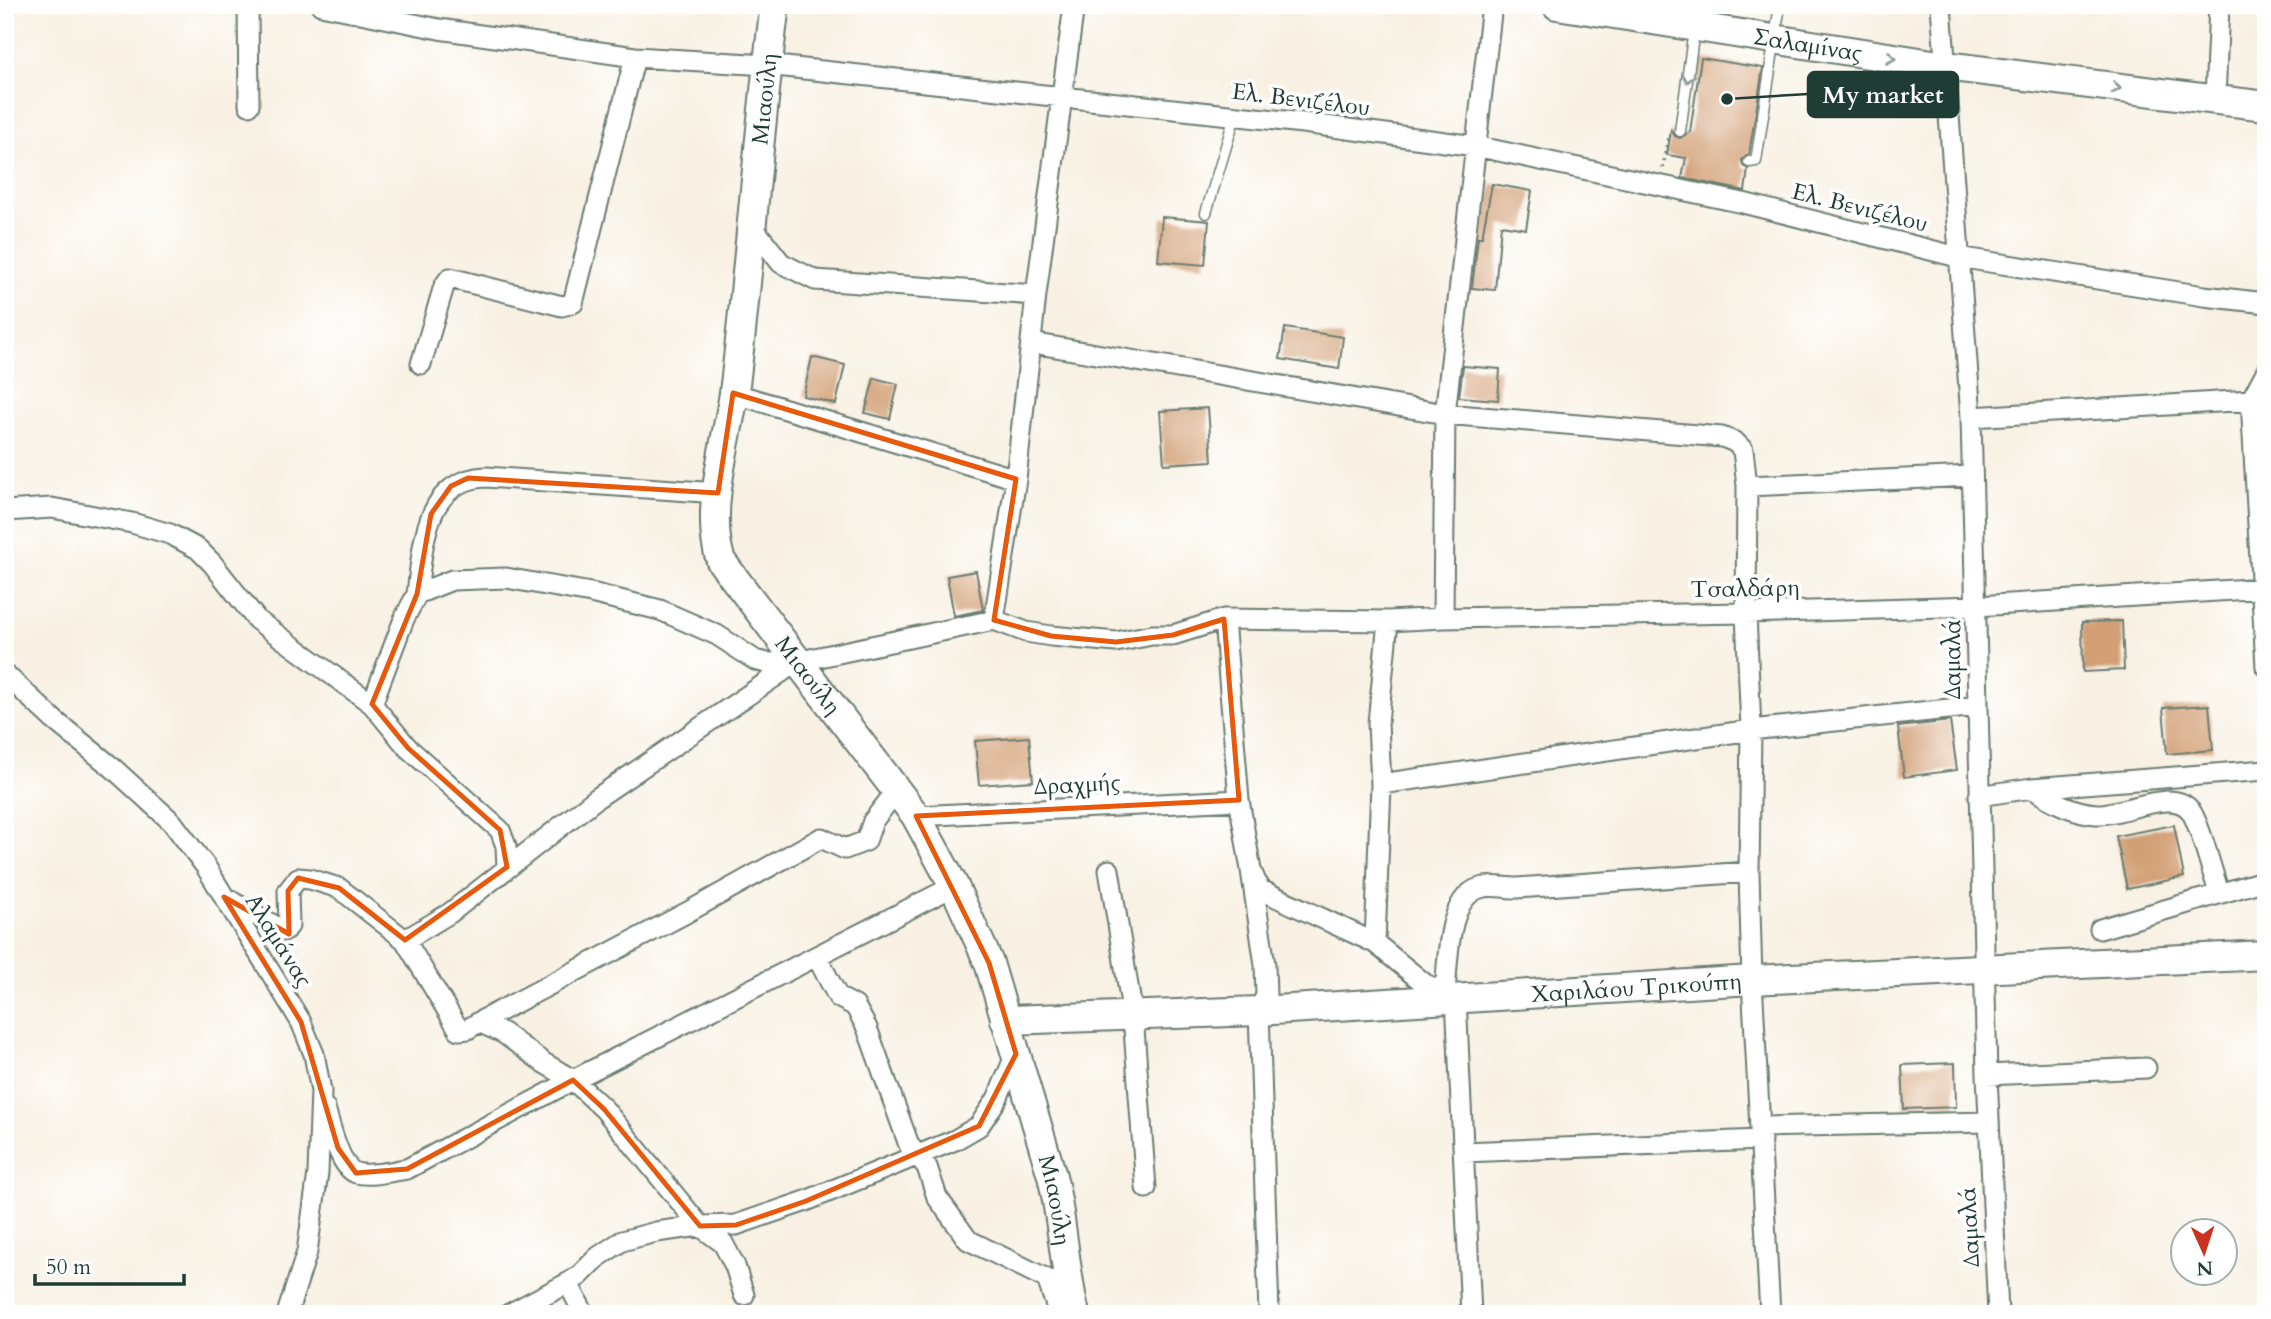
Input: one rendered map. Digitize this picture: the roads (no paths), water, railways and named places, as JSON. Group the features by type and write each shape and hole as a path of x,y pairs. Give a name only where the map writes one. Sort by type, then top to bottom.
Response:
{"street":[{"path":"248,5 249,105"},
{"name":"Ελ. Βενιζέλου","path":"321,5 439,29 635,57 767,65 1235,116 1475,146 1743,203 1958,257 2204,296 2266,303"},
{"name":"Μιαούλη","path":"775,5 733,393 718,493 715,545 721,561 916,816 954,886 989,963 1059,1205 1070,1295 1075,1314"},
{"path":"417,594 452,580 506,578 591,593 660,610 717,635 755,660 767,663 796,662 994,620 1016,479 1036,295 1074,5"},
{"path":"1443,618 1445,414 1492,5"},
{"name":"Σαλαμίνας","path":"1557,5 1691,19 1774,39 1945,66 2266,106"},
{"name":"Δαμαλά","path":"1941,5 1971,417 1987,1074 1998,1314"},
{"path":"2216,100 2220,5"},
{"path":"421,364 444,286 450,278 562,306 573,303 635,57"},
{"path":"751,225 781,263 815,280 1036,295"},
{"path":"1032,343 1445,414 1721,438 1735,442 1743,450 1747,486 1746,613 1751,730 1749,872 1752,980 1770,1314"},
{"path":"2266,372 2251,400 2266,667"},
{"path":"733,393 1016,479"},
{"path":"1971,417 2251,400"},
{"path":"1747,486 1972,476"},
{"path":"372,704 404,619 417,594 422,552 431,514 451,486 468,478 486,477 718,493"},
{"path":"5,512 52,508 132,523 170,534 198,549 257,620 372,704 408,748 500,830 506,846 507,867"},
{"name":"Τσαλδάρη","path":"994,620 1026,632 1077,640 1116,642 1152,635 1173,635 1224,619 1388,621 1746,613 1976,606 2263,589"},
{"path":"1224,619 1239,800 1265,965 1266,995 1259,1011 1269,1314"},
{"path":"1375,943 1381,784 1378,723 1388,621"},
{"path":"405,940 450,913 597,798 796,662"},
{"name":"Αλαμάνας","path":"5,674 172,822 206,867 301,1022 314,1054 321,1091 318,1173 307,1252 287,1314"},
{"path":"1381,784 1751,730 1977,706"},
{"path":"1979,796 2032,788 2266,770"},
{"path":"2032,788 2066,808 2099,815 2117,814 2154,801 2174,801 2189,808 2219,892"},
{"path":"224,897 284,931 289,926 288,891 298,878 338,888 405,940 459,1030 468,1029 821,838 845,849 866,841 873,821 897,790"},
{"name":"Δραχμής","path":"916,816 1239,800"},
{"path":"1109,870 1133,1016 1146,1188"},
{"path":"1251,870 1259,889 1375,943 1426,984 1450,996"},
{"path":"1471,1314 1463,1152 1450,996 1456,913 1463,898 1483,887 1517,888 1749,872"},
{"path":"2100,929 2266,880"},
{"path":"321,1091 346,1166 356,1173 382,1173 413,1166 573,1080 954,886"},
{"name":"Χαριλάου Τρικούπη","path":"1005,1020 1259,1011 1450,996 2266,955"},
{"path":"817,957 838,997 855,1006 867,1028 909,1145 927,1167 937,1197 968,1241 1047,1279 1059,1314"},
{"path":"479,1022 503,1033 573,1080 604,1109 700,1226 723,1243 735,1266 744,1295"},
{"path":"509,1314 551,1294 579,1276 598,1256 622,1241 656,1232 700,1226 736,1225 806,1201 955,1140 979,1126 997,1099 1016,1054"},
{"path":"1987,1074 2146,1068"},
{"path":"1463,1152 1989,1122"},
{"path":"568,1283 584,1314"}],"lane":[{"path":"1749,162 1756,161 1780,5"},
{"path":"1680,131 1691,19"},
{"path":"1206,213 1235,116"}],"place":[{"name":"My market","path":"1727,99"}]}
